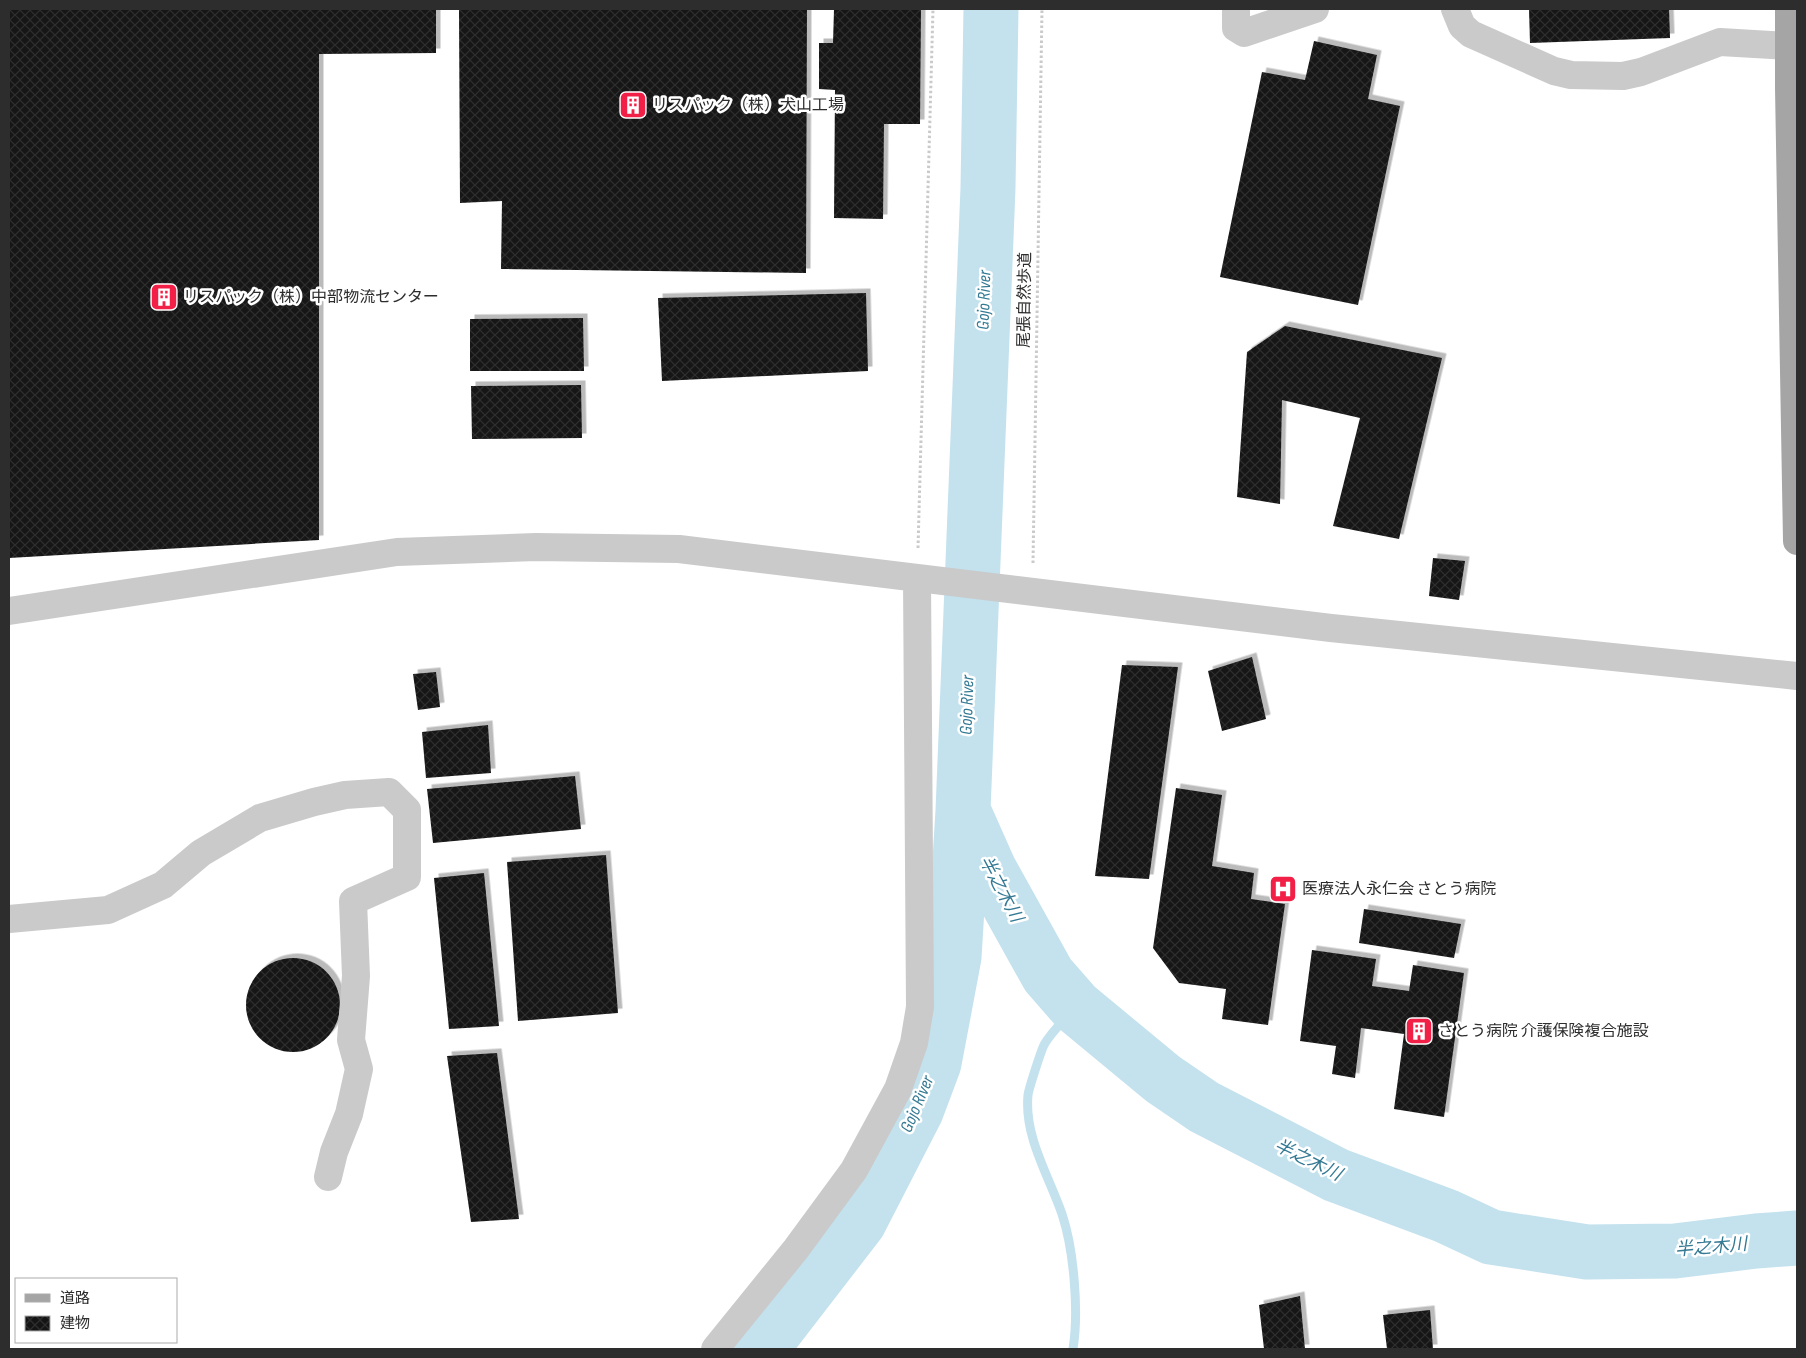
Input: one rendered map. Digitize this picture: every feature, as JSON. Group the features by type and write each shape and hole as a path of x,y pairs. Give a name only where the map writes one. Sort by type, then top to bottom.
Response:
{"main road":[{"path":"1789,9 1789,46 1793,88 1797,541"}],"street":[{"path":"1236,18 1244,33 1315,9"},
{"path":"1455,9 1462,26 1471,34 1554,71 1571,75 1623,76 1641,72 1720,42 1789,46"},
{"path":"9,611 397,552 536,547 679,549 1331,628 1797,676"},
{"path":"715,1349 796,1249 854,1170 898,1089 914,1043 920,1007 917,579"},
{"path":"9,919 108,910 163,884 201,853 260,818 314,802 345,796 388,792 407,810 407,878 353,901 356,976 352,1040 359,1070 349,1114 334,1152 328,1177"}],"path":[{"path":"917,579 933,9"},
{"name":"尾張自然歩道","path":"1033,591 1042,9"}],"building":[{"name":"リスパック（株）中部物流センター","path":"9,9 436,9 436,53 319,54 319,540 9,558"},
{"name":"リスパック（株）犬山工場","path":"459,9 807,9 806,273 501,269 502,201 460,203"},
{"path":"834,9 921,9 920,124 884,124 883,219 834,218 835,90 819,89 819,43 833,43"},
{"path":"1529,9 1669,9 1670,38 1530,43"},
{"path":"1314,41 1377,55 1368,99 1400,106 1358,305 1220,277 1262,72 1305,80"},
{"path":"866,293 868,371 662,381 658,298"},
{"path":"583,318 584,371 470,371 470,319"},
{"path":"1285,326 1442,358 1399,539 1333,526 1360,418 1282,400 1280,504 1237,497 1247,352"},
{"path":"581,385 582,438 472,439 471,386"},
{"path":"1433,558 1465,561 1459,600 1429,596"},
{"path":"1252,657 1266,719 1222,731 1208,671"},
{"path":"1122,665 1178,667 1149,879 1095,876"},
{"path":"436,672 440,707 418,710 413,674"},
{"path":"488,725 491,773 426,778 422,732"},
{"path":"575,776 581,829 433,843 427,789"},
{"path":"1176,788 1222,795 1212,866 1254,873 1251,899 1285,904 1268,1025 1222,1019 1226,989 1179,983 1153,948"},
{"path":"606,855 618,1013 518,1021 507,862"},
{"path":"484,873 499,1026 449,1029 434,878"},
{"path":"1364,909 1461,924 1454,958 1359,943"},
{"name":"さとう病院 介護保険複合施設","path":"1312,950 1376,959 1372,986 1409,991 1413,965 1464,973 1444,1117 1394,1109 1404,1034 1361,1028 1355,1078 1332,1074 1336,1046 1300,1041"},
{"path":"293,958 311,962 326,972 336,987 340,1005 336,1023 326,1038 311,1048 293,1052 275,1048 260,1038 250,1023 246,1005 250,987 260,972 275,962"},
{"path":"497,1053 519,1219 471,1222 447,1056"},
{"path":"1300,1296 1305,1349 1264,1349 1259,1305"},
{"path":"1430,1310 1433,1349 1387,1349 1383,1315"}],"waterway":[{"name":"Gojo River","path":"761,1349 859,1222 916,1111 934,1063 954,957 963,811 988,188 991,9"},
{"name":"半之木川","path":"965,815 989,869 1048,975 1076,1007 1163,1079 1204,1107 1336,1175 1446,1216 1491,1237 1587,1252 1675,1251 1797,1238"},
{"path":"1073,1349 1076,1317 1070,1245 1062,1214 1034,1141 1028,1111 1028,1095 1044,1045 1076,1007"}],"place":[{"name":"リスパック（株）犬山工場","path":"633,105"},
{"name":"リスパック（株）中部物流センター","path":"164,297"},
{"name":"医療法人永仁会 さとう病院","path":"1283,889"},
{"name":"さとう病院 介護保険複合施設","path":"1419,1031"}]}
